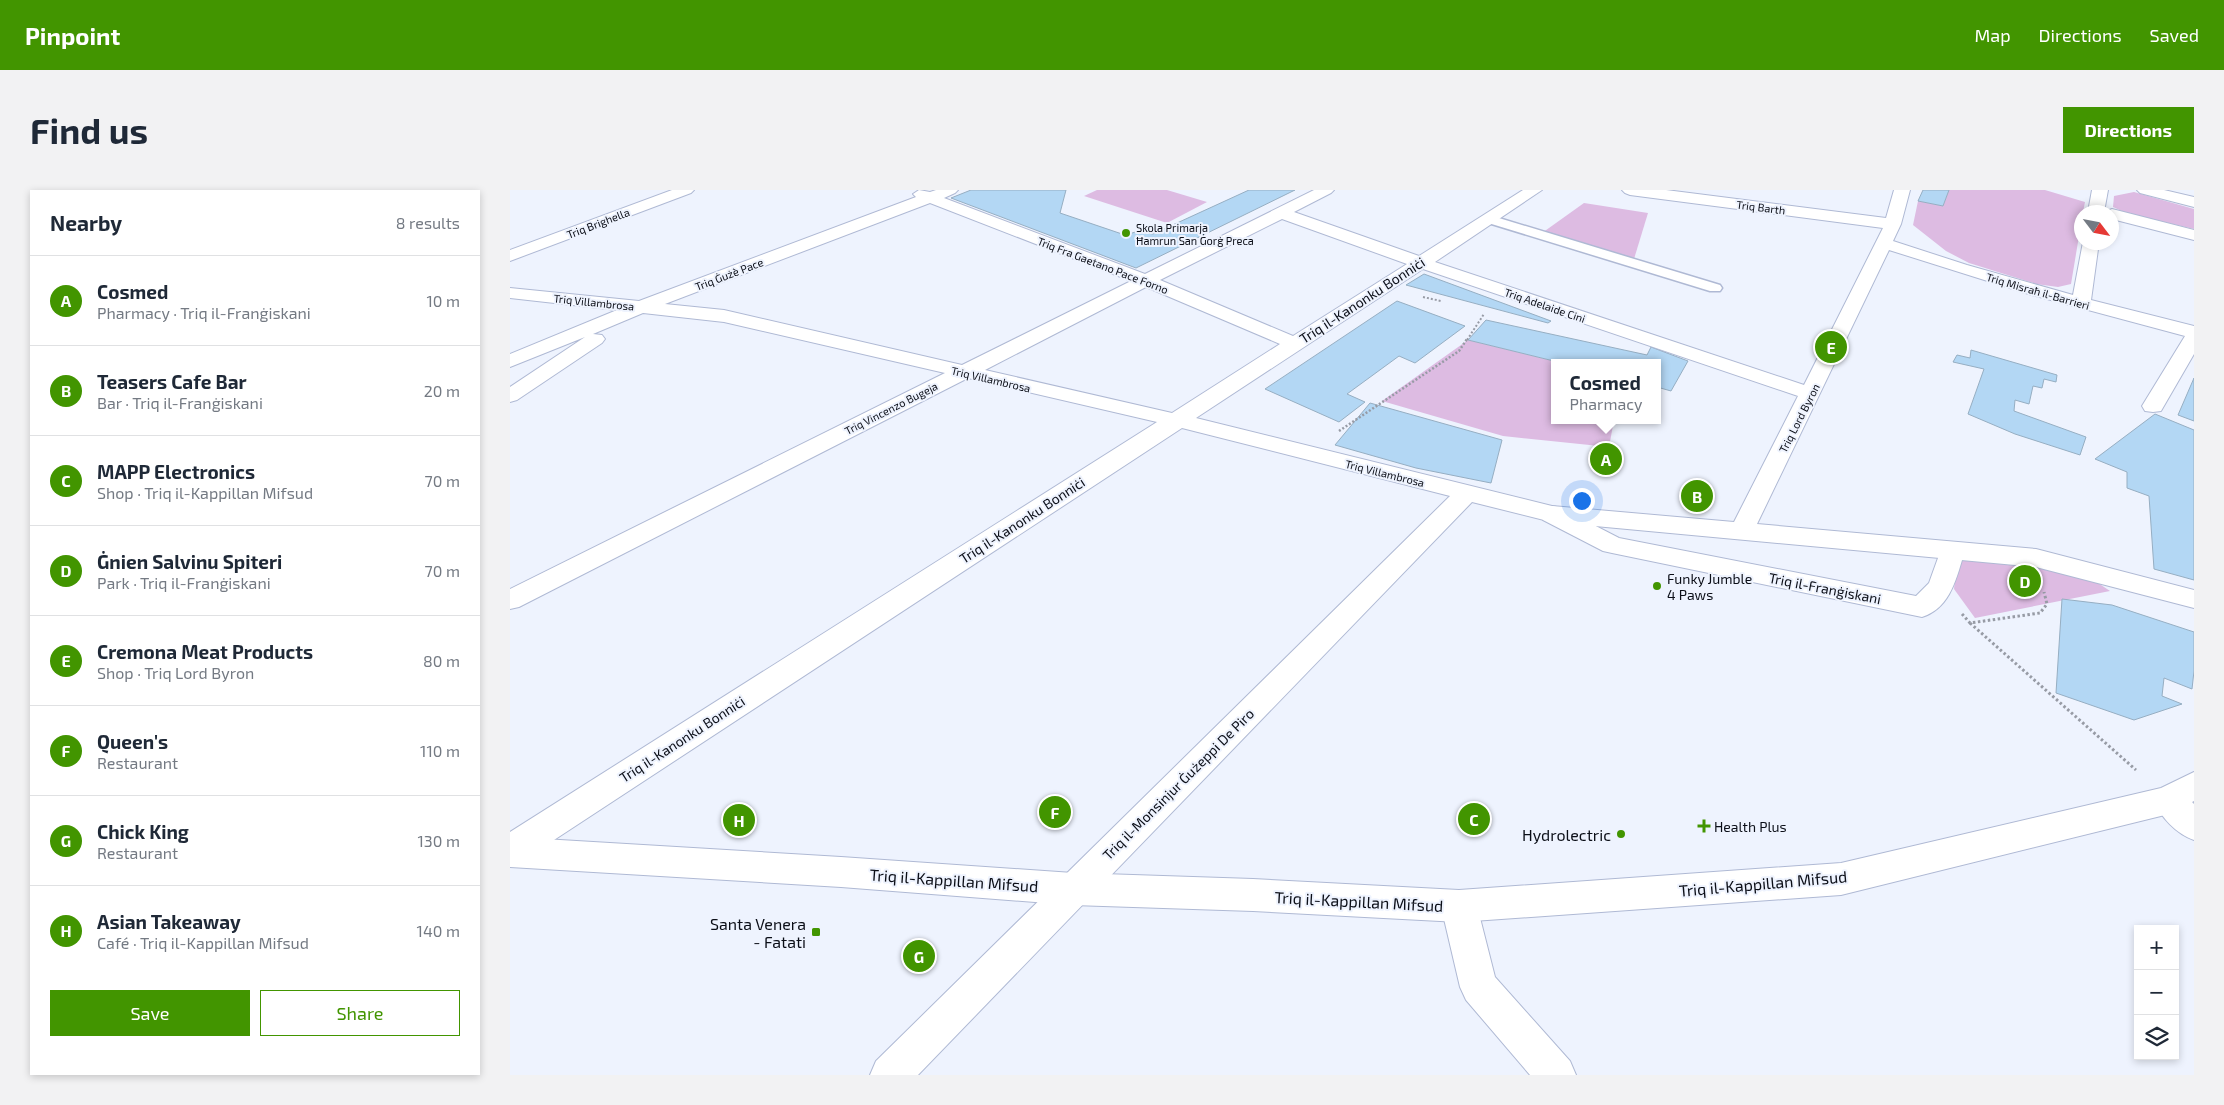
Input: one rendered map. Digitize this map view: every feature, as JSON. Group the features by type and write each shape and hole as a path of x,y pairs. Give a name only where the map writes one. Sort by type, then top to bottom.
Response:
{"street":[{"name":"Triq Brighella","path":"510,256 686,190"},
{"name":"Triq Fra Gaetano Pace Forno","path":"910,190 1144,280 1295,344"},
{"name":"Triq Ġużè Pace","path":"510,361 641,307 950,190"},
{"name":"Triq Vincenzo Bugeja","path":"510,600 1326,190"},
{"name":"Triq il-Kanonku Bonniċi","path":"510,851 1534,190"},
{"name":"Triq Barth","path":"1630,190 1893,224"},
{"path":"1893,224 1902,190"},
{"path":"2100,190 2102,205"},
{"path":"2145,190 2194,202"},
{"name":"Triq Adelaide Cini","path":"1281,213 1421,263 1811,394"},
{"path":"2119,216 2194,235"},
{"name":"Triq Lord Byron","path":"1742,530 1811,394 1893,224"},
{"name":"Triq Misraħ il-Barrieri","path":"1884,243 1938,262 2081,304 2194,332"},
{"path":"2081,304 2091,250"},
{"name":"Triq Villambrosa","path":"510,293 724,316 1176,420 1467,494"},
{"path":"510,396 641,307"},
{"path":"2153,406 2194,336"},
{"name":"Triq il-Franġiskani","path":"1467,494 1552,514 2036,558 2194,599"},
{"name":"Triq il-Monsinjur Ġużeppi De Piro","path":"890,1075 1467,494"},
{"name":"Triq il-Franġiskani","path":"1552,514 1612,545 1922,607 1941,587 1952,550"},
{"path":"2182,792 2194,826"},
{"name":"Triq il-Kappillan Mifsud","path":"510,851 1073,889 1253,895 1459,906 1841,879 2182,792"},
{"path":"1459,906 1479,987 1556,1075"}],"lane":[{"path":"1489,219 1715,288"}],"path":[{"path":"1335,433 1458,351 1486,311"},
{"path":"1970,623 2040,613 2046,604 2036,558"},
{"path":"1941,587 1970,623 2182,792"}],"shaded area":[{"path":"1097,190 1167,190 1207,202 1167,223 1084,196"},
{"path":"1949,190 2045,190 2085,202 2084,205 2074,205 2074,250 2077,250 2071,284 2058,287 2036,284 1969,263 1946,251 1913,225 1918,201 1943,206"},
{"path":"2134,192 2194,209 2194,229 2126,213 2119,210 2119,205 2113,205 2114,196"},
{"path":"1584,203 1648,213 1634,259 1542,233"},
{"path":"1468,340 1551,360 1551,424 1613,424 1609,447 1503,436 1382,401"},
{"path":"1957,557 2083,573 2110,591 1975,618 1954,589"}],"building":[{"name":"Skola Primarja Ħamrun San Ġorġ Preca","path":"971,190 1066,190 1060,213 1125,235 1139,231 1153,234 1249,190 1295,190 1136,268 951,198"},
{"path":"1923,190 1949,190 1943,206 1918,201"},
{"path":"1424,274 1551,321 1548,323 1406,285"},
{"path":"1397,301 1465,326 1415,363 1399,356 1347,394 1365,402 1339,422 1265,389"},
{"path":"1486,320 1647,355 1651,347 1688,361 1671,391 1661,388 1661,359 1551,360 1468,340"},
{"path":"1971,350 2057,375 2056,382 2044,379 2042,388 2033,386 2029,404 2015,400 2014,411 2086,437 2080,455 2015,434 1968,414 1984,369 1953,362 1957,355 1970,358"},
{"path":"2194,378 2194,421 2178,415"},
{"path":"1370,403 1502,440 1491,483 1416,468 1335,445"},
{"path":"2155,414 2194,430 2194,580 2154,569 2149,496 2127,488 2127,472 2095,459"},
{"path":"2062,599 2112,605 2194,632 2192,689 2164,678 2162,696 2182,704 2134,720 2056,693"}],"place":[{"name":"Skola Primarja Ħamrun San Ġorġ Preca","path":"1126,233"},
{"name":"Cremona Meat Products","path":"1831,347"},
{"name":"Cosmed","path":"1606,459"},
{"name":"Teasers Cafe Bar","path":"1697,496"},
{"name":"Ġnien Salvinu Spiteri","path":"2025,581"},
{"name":"Funky Jumble 4 Paws","path":"1657,586"},
{"name":"Queen's","path":"1055,812"},
{"name":"MAPP Electronics","path":"1474,819"},
{"name":"Asian Takeaway","path":"739,820"},
{"name":"Health Plus","path":"1704,826"},
{"name":"Hydrolectric","path":"1621,834"},
{"name":"Santa Venera - Fatati","path":"816,932"},
{"name":"Chick King","path":"919,956"}]}
